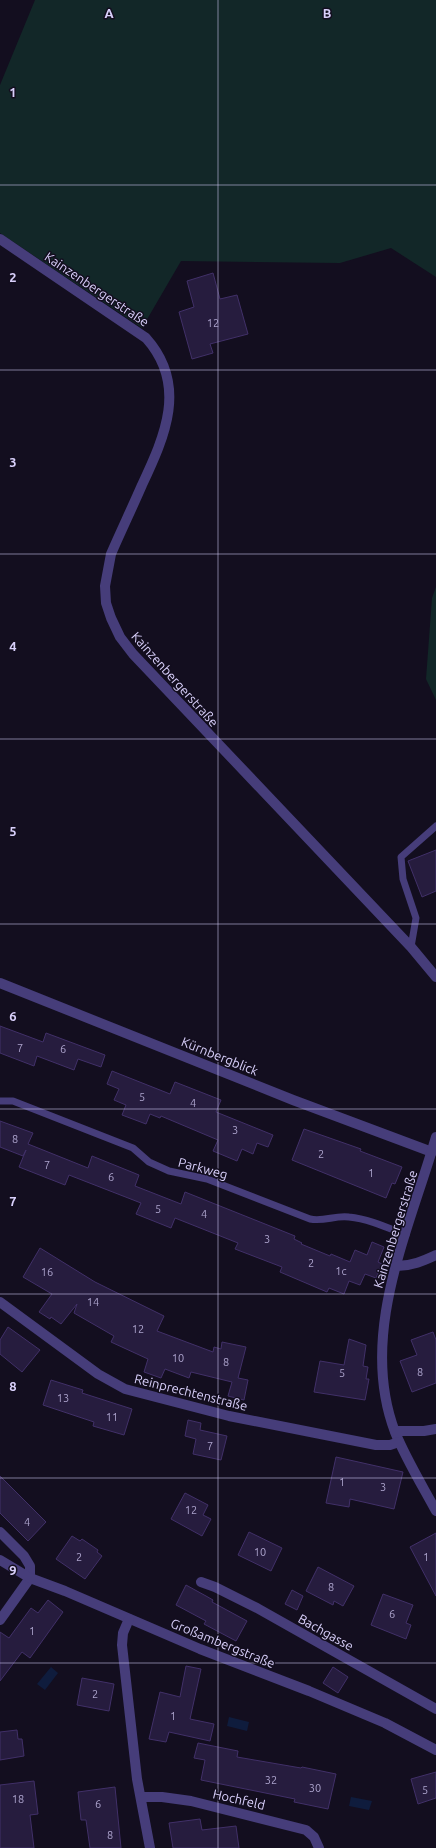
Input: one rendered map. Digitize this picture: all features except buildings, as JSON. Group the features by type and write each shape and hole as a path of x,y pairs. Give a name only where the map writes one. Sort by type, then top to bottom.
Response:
{"street":[{"name":"Kainzenbergerstraße","path":"0,239 146,338 159,356 165,372 170,399 166,430 111,554 106,571 106,603 120,637 132,654 411,946 436,977"},
{"name":"Kürnbergblick","path":"0,983 293,1100 432,1152"},
{"name":"Kainzenbergerstraße","path":"436,1137 389,1292 381,1357 386,1396 395,1431 436,1511"},
{"path":"397,1266 407,1266 436,1255"},
{"name":"Reinprechtenstraße","path":"0,1302 98,1374 125,1389 229,1416 376,1445 400,1442"},
{"path":"395,1431 424,1431 436,1429"},
{"path":"0,1532 24,1556 30,1566 30,1578 0,1620"},
{"name":"Großambergstraße","path":"0,1560 30,1578 65,1591 200,1649 309,1691 384,1723 436,1750"},
{"name":"Bachgasse","path":"201,1582 215,1587 257,1608 436,1709"},
{"path":"129,1619 123,1633 122,1645 137,1779 150,1848"},
{"name":"Hochfeld","path":"141,1797 162,1797 191,1801 306,1830 314,1836 319,1848"}],"lane":[{"path":"411,946 416,918 403,879 401,857 436,826"},
{"name":"Parkweg","path":"0,1101 12,1101 133,1148 149,1162 169,1171 207,1179 310,1219 319,1221 336,1217 349,1217 371,1222 406,1235"}],"green space":[{"path":"35,0 436,0 436,277 391,248 340,263 181,261 142,328 0,233 0,85"},
{"path":"436,587 436,700 426,679 432,598"}],"water":[{"path":"51,1667 58,1673 45,1690 37,1684"},
{"path":"229,1717 249,1722 247,1731 227,1726"},
{"path":"351,1797 372,1801 369,1810 349,1806"}]}
